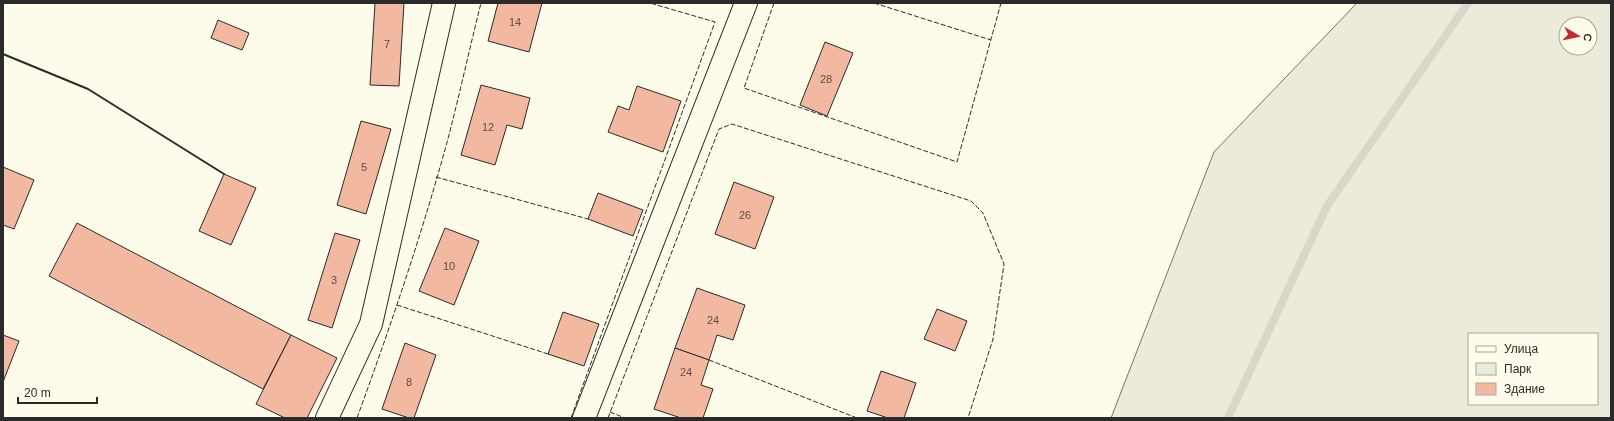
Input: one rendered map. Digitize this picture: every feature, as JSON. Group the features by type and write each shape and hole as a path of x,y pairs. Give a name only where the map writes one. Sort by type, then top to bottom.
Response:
{"street":[{"path":"327,418 371,324 444,3"},
{"path":"584,418 746,3"}],"green space":[{"path":"1357,3 1611,3 1611,418 1111,418 1214,152"}],"building":[{"path":"375,3 404,3 399,86 370,85"},
{"path":"498,3 542,3 529,52 488,41"},
{"path":"218,20 249,33 242,50 211,38"},
{"path":"825,42 853,53 827,116 800,105"},
{"path":"481,85 530,98 522,129 507,125 495,165 461,155"},
{"path":"637,86 681,101 663,152 608,132 618,106 629,110"},
{"path":"361,121 391,129 366,214 337,205"},
{"path":"3,167 34,180 14,229 3,225"},
{"path":"224,174 256,188 231,245 199,231"},
{"path":"734,182 774,197 755,249 715,234"},
{"path":"598,193 643,210 633,236 588,219"},
{"path":"77,223 291,335 263,389 49,276"},
{"path":"445,228 479,241 454,305 419,291"},
{"path":"335,233 360,240 332,328 308,320"},
{"path":"697,288 745,305 733,340 717,335 709,360 675,348"},
{"path":"937,309 967,321 955,351 924,339"},
{"path":"563,312 599,324 584,366 548,354"},
{"path":"3,335 19,341 3,382"},
{"path":"291,335 337,358 307,418 285,418 256,404"},
{"path":"405,343 436,355 414,418 409,418 382,409"},
{"path":"675,348 709,360 701,385 713,389 703,418 681,418 654,409"},
{"path":"881,371 916,383 904,418 888,418 867,411"}],"waterway":[{"path":"1228,418 1327,206 1468,3"}],"fence":[{"path":"357,418 394,313 428,207 449,135 481,3"},
{"path":"571,418 715,22 650,3"},
{"path":"774,3 744,88 957,162 1001,3"},
{"path":"874,3 991,40"},
{"path":"608,418 719,129 732,124 971,201 983,213 1004,264 993,339 968,418"},
{"path":"436,177 588,219"},
{"path":"397,305 548,354"},
{"path":"709,360 857,418"},
{"path":"610,412 625,418"}],"wall":[{"path":"3,54 88,89 224,174"}]}
